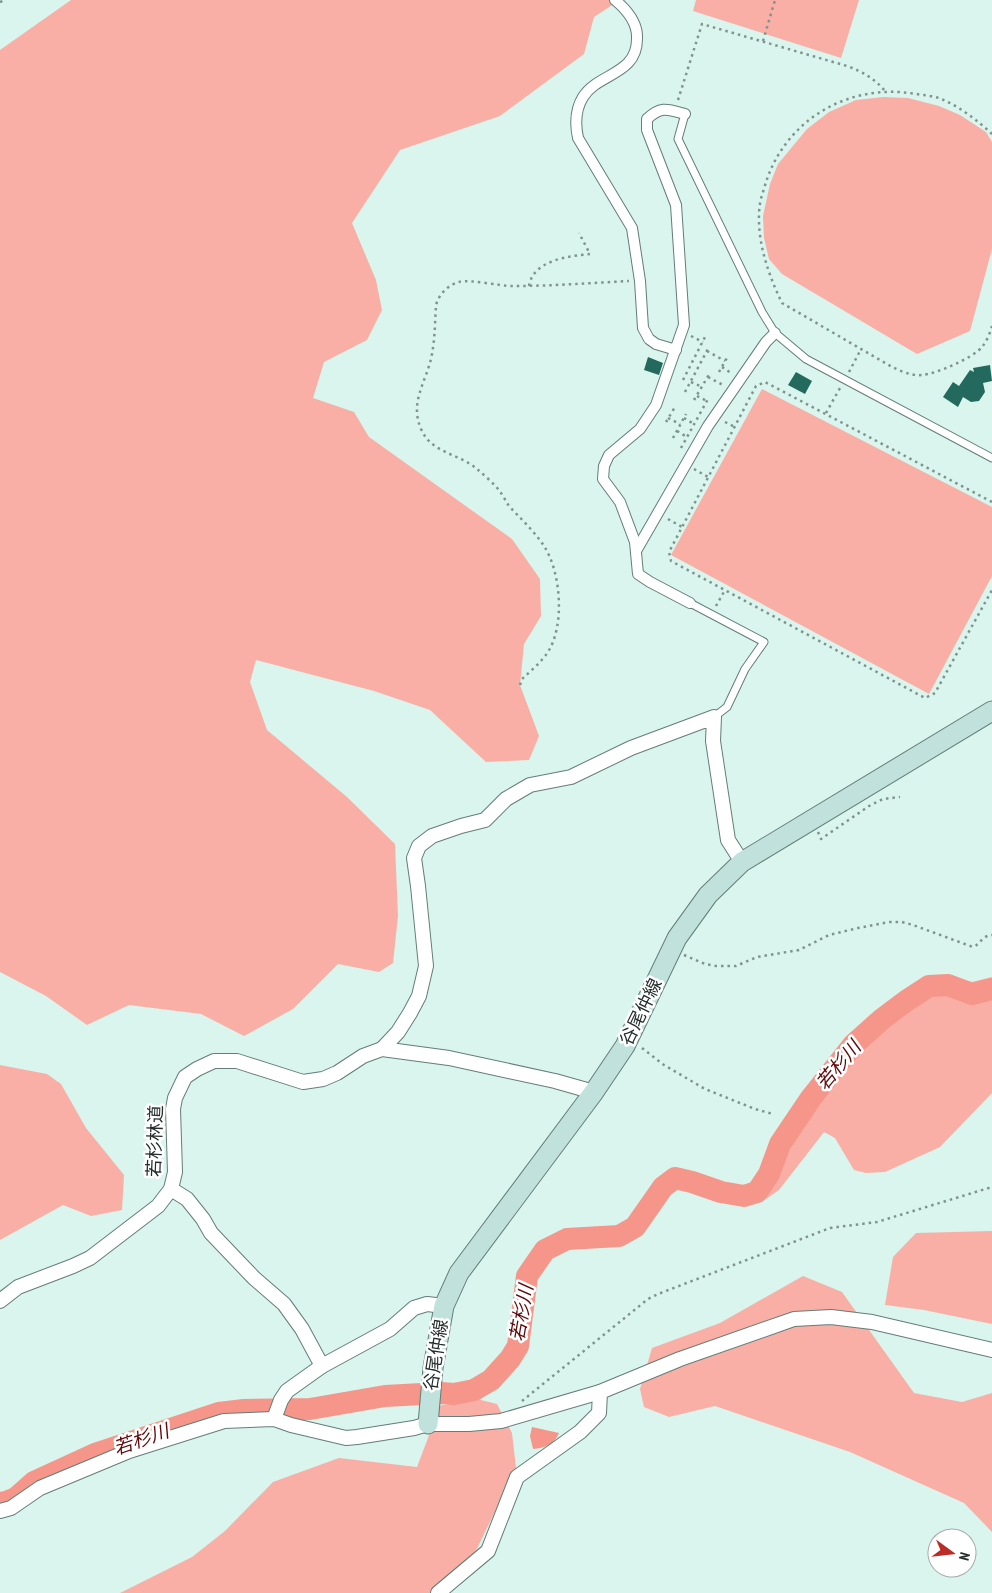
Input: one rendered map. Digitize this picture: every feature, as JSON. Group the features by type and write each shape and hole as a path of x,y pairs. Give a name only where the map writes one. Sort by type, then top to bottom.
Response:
{"main road":[{"name":"谷尾仲線","path":"428,1417 433,1368 444,1306 459,1273 594,1092 629,1037 677,938 708,894 742,862 992,711"}],"street":[{"path":"616,0 632,19 638,32 637,44 632,59 622,69 583,96 578,107 575,125 578,138 632,228 640,282 643,328 650,339 656,344 676,350"},
{"path":"680,112 665,109 655,111 647,119 647,130 676,205 684,325 656,406 640,429 609,455 604,466 603,479 620,502 635,542 638,574 690,603"},
{"path":"636,553 708,426 766,342 775,333"},
{"path":"382,1049 398,1032 410,1014 419,996 426,966 414,858 419,846 432,836 485,820 506,799 530,785 571,777 631,748 714,718 713,741 728,840 742,862"},
{"path":"382,1049 449,1058 555,1081 594,1092"},
{"name":"若杉林道","path":"0,1301 18,1287 90,1258 158,1206 171,1189 175,1172 175,1098 185,1077 197,1069 214,1061 237,1061 303,1082 323,1079 337,1073 363,1056 382,1049"},
{"path":"171,1189 187,1198 203,1218 211,1233 254,1278 284,1304 302,1329 322,1366"},
{"path":"274,1418 281,1400 287,1391 322,1366 390,1329 414,1308 427,1304 444,1306"},
{"path":"0,1511 11,1508 40,1488 129,1451 224,1421 274,1418 291,1425 346,1438 414,1428 428,1417 470,1424 501,1421 600,1392 680,1359 794,1319 831,1317 872,1322 992,1350"},
{"path":"438,1593 488,1551 517,1477 580,1432 599,1413 600,1392"}],"lane":[{"path":"680,112 678,139 762,312 775,333 806,359 992,458"},
{"path":"690,603 764,642 745,669 727,707 714,718"}],"path":[{"path":"0,2 5,0"},
{"path":"763,41 775,0"},
{"path":"680,112 702,24 864,72 876,80 886,92"},
{"path":"992,134 978,121 938,98 900,92 855,96 822,110 797,130 772,164 758,213 758,227 764,254 782,303 892,367 907,374 922,375 954,364 971,356 983,347 992,326"},
{"path":"529,286 530,279 537,270 549,263 572,256 590,254 579,233"},
{"path":"520,685 522,679 547,653 554,641 558,623 559,596 551,560 544,547 507,504 501,492 469,463 440,449 426,438 419,424 416,409 418,396 427,376 432,357 436,305 442,293 452,284 462,281 502,286 640,282"},
{"path":"683,380 705,337"},
{"path":"685,392 710,347"},
{"path":"707,351 725,361"},
{"path":"719,372 728,356"},
{"path":"692,362 699,366"},
{"path":"722,367 732,373"},
{"path":"694,400 710,373"},
{"path":"708,377 724,386"},
{"path":"691,382 702,387"},
{"path":"992,502 765,382 756,386 669,552 671,561 925,698 935,693 992,590"},
{"path":"681,448 707,400 697,396"},
{"path":"675,407 667,420 680,424"},
{"path":"665,408 672,412"},
{"path":"673,438 686,414"},
{"path":"684,418 694,424"},
{"path":"677,431 687,436"},
{"path":"657,513 682,527"},
{"path":"712,615 724,590"},
{"path":"811,820 821,839 869,806 883,799 900,797"},
{"path":"671,949 705,964 736,966 756,957 799,950 828,935 889,922 902,922 913,925 973,947 977,946 983,938 992,935"},
{"path":"629,1037 664,1065 705,1089 755,1110 774,1114"},
{"path":"507,1419 514,1408 648,1299 830,1228 877,1222 992,1187"}],"shaded area":[{"path":"71,0 620,0 594,17 584,54 500,116 400,150 352,223 376,280 382,310 367,340 324,362 313,398 354,412 369,437 512,539 540,579 541,616 524,644 520,685 539,736 529,760 486,762 430,710 374,691 256,660 250,682 267,730 347,797 395,844 398,916 393,963 379,972 338,964 293,1009 244,1036 201,1014 129,1005 87,1025 46,996 0,972 0,50"},
{"path":"696,0 859,0 841,58 693,11"},
{"path":"883,97 908,98 939,106 960,115 986,132 992,142 992,249 970,331 917,354 782,274 769,259 764,238 763,216 770,184 778,164 807,129 829,112 856,100"},
{"path":"762,389 992,507 992,576 929,694 671,555"},
{"path":"949,976 972,982 992,977 992,1093 940,1147 885,1172 866,1173 854,1170 835,1138 824,1132 779,1190 766,1199 767,1153 845,1042"},
{"path":"0,1065 47,1074 61,1084 86,1128 124,1175 122,1210 91,1216 63,1205 0,1240"},
{"path":"992,1231 992,1324 924,1310 885,1305 893,1257 916,1233"},
{"path":"803,1276 842,1292 914,1393 962,1402 992,1393 992,1532 964,1503 850,1452 715,1406 669,1417 644,1407 640,1389 652,1348 720,1323"},
{"path":"477,1399 497,1404 512,1433 516,1468 471,1561 437,1593 120,1593 192,1557 225,1531 273,1482 339,1458 417,1467 438,1406"},
{"path":"532,1427 559,1433 549,1445 533,1449 530,1436"}],"building":[{"path":"648,357 663,363 659,375 644,370"},
{"path":"990,365 992,381 983,383 985,392 979,401 971,402 963,397 958,407 943,397 953,382 959,386 970,370 974,372 973,368"},
{"path":"796,372 812,381 805,394 788,385"}],"waterway":[{"name":"若杉川","path":"0,1503 16,1498 34,1482 95,1454 219,1413 244,1410 310,1409 385,1396 454,1394 474,1390 491,1380 510,1359 518,1346 527,1276 545,1250 567,1239 619,1236 635,1227 663,1187 675,1178 721,1192 744,1196 757,1192 769,1174 780,1144 811,1098 853,1045 882,1019 929,986 948,985 972,994 992,989"}]}
